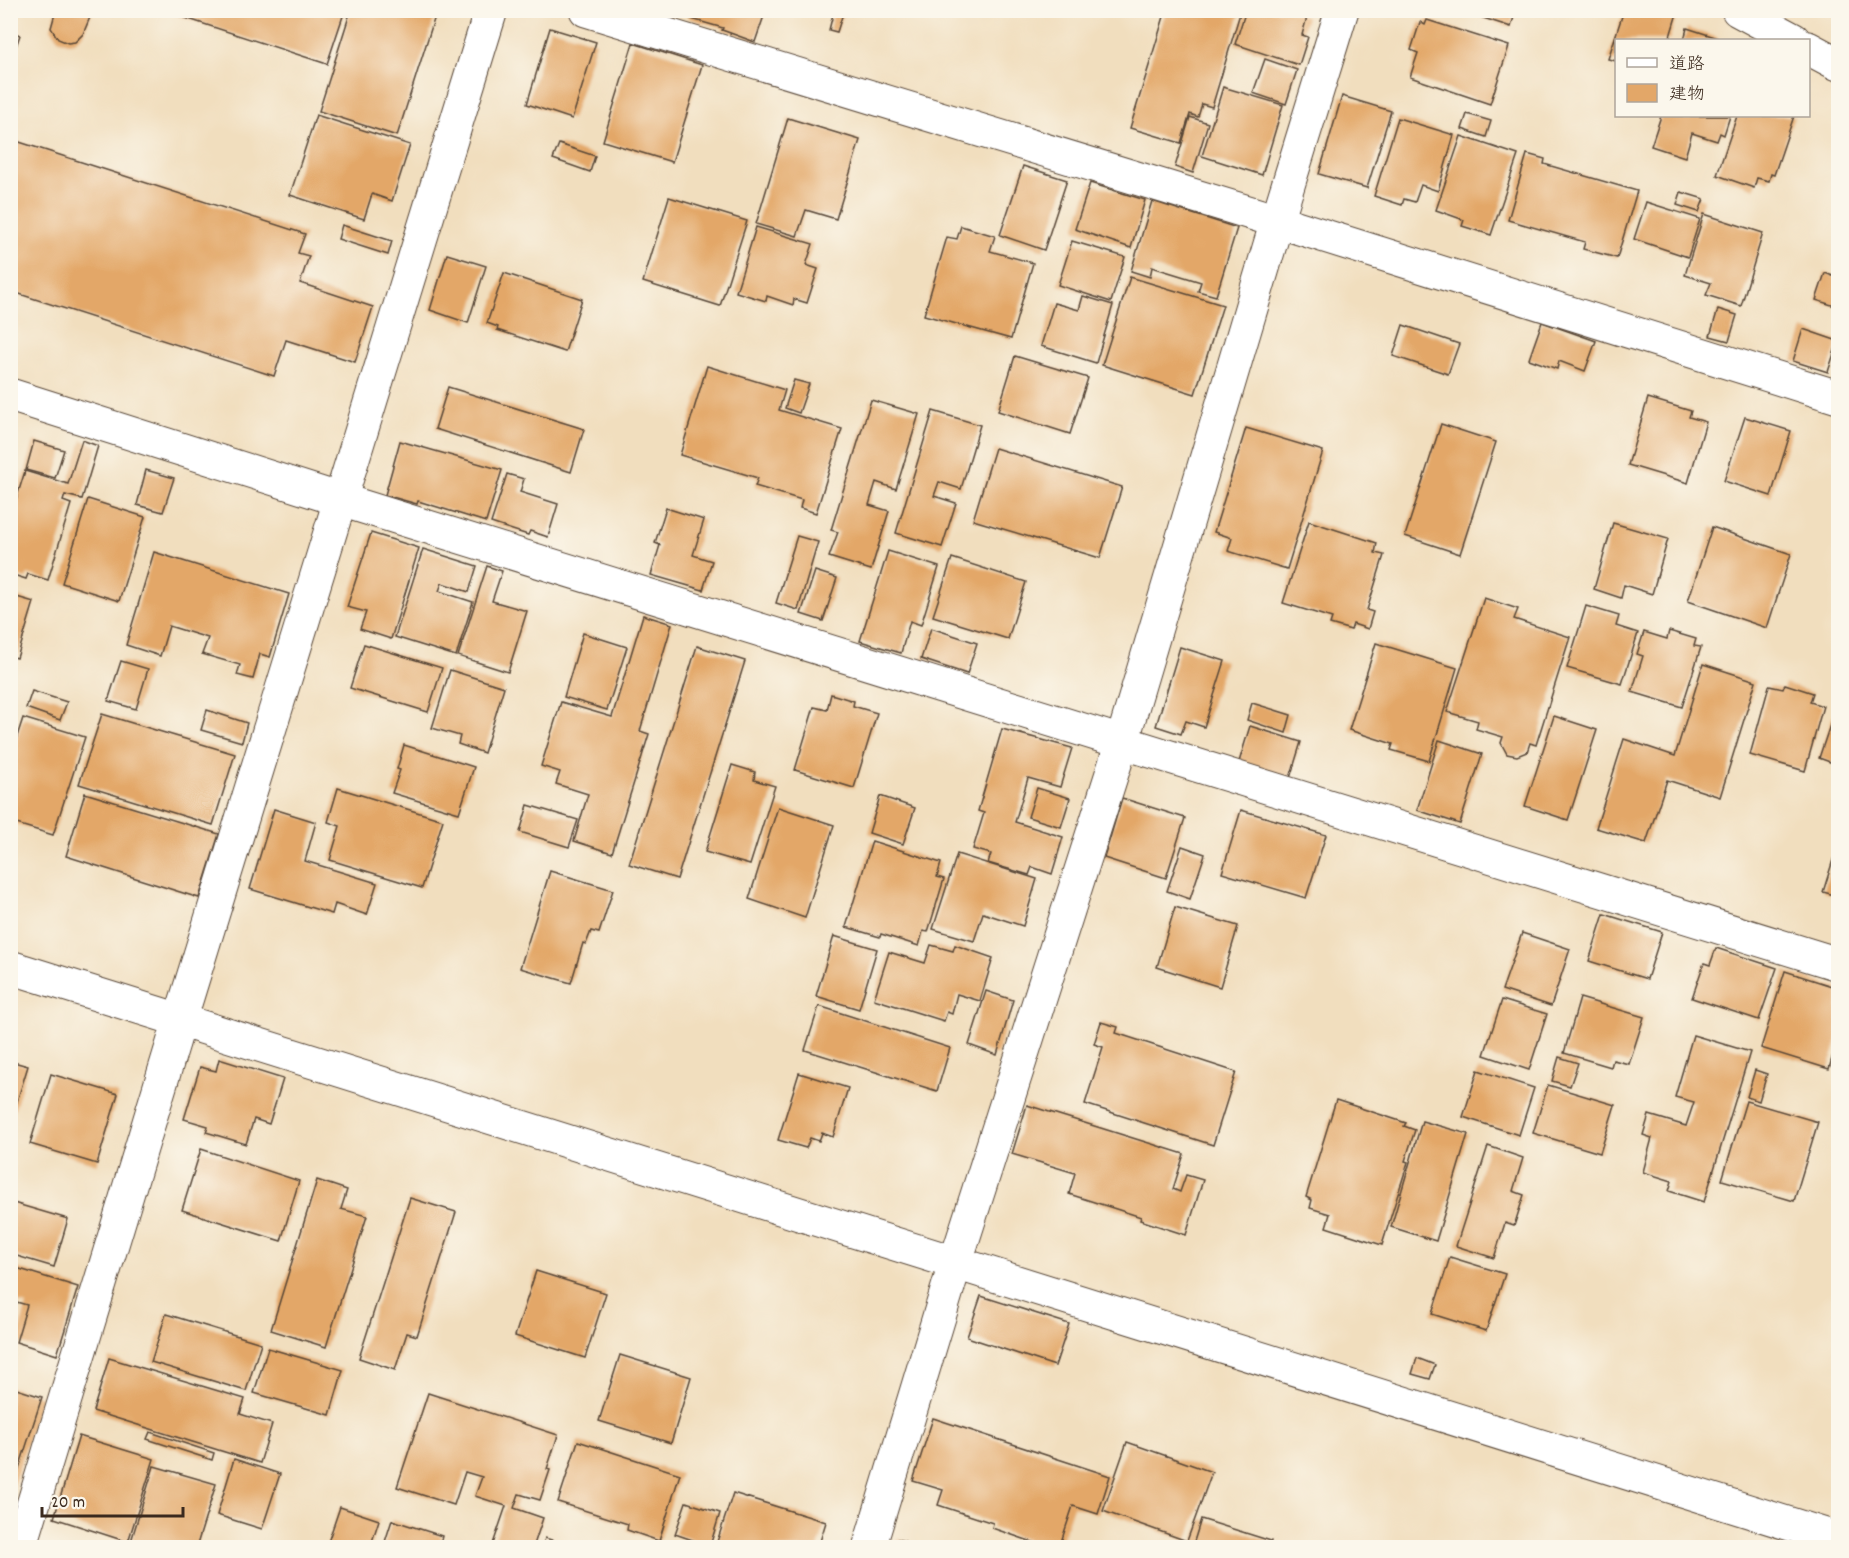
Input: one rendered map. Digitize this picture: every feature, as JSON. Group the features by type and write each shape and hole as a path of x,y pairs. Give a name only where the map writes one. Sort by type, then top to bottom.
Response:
{"street":[{"path":"20,1548 491,10"},
{"path":"586,10 1277,221 1839,397"},
{"path":"869,1548 956,1261 1122,741 1342,10"},
{"path":"1738,10 1792,39"},
{"path":"1810,49 1839,64"},
{"path":"10,395 341,500 1839,964"},
{"path":"10,967 1839,1539"},
{"path":"10,1546 15,1548"}],"building":[{"path":"56,10 93,10 83,34 75,42 68,43 58,39 51,28"},
{"path":"123,10 137,10 136,15"},
{"path":"161,10 345,10 327,64"},
{"path":"351,10 437,10 397,136 319,111"},
{"path":"690,10 766,10 755,42 722,30 723,28 688,18"},
{"path":"834,10 844,10 837,32 829,30"},
{"path":"1166,10 1241,10 1212,107 1202,104 1198,117 1190,114 1181,143 1130,128"},
{"path":"1246,10 1286,10 1307,17 1302,35 1308,37 1299,65 1235,44"},
{"path":"1459,10 1516,10 1511,27"},
{"path":"1624,10 1678,10 1669,39 1615,39 1615,61 1608,59"},
{"path":"1427,20 1509,46 1490,104 1410,77 1418,53 1411,50 1420,22 1425,25"},
{"path":"550,28 596,42 572,119 527,104"},
{"path":"1687,28 1718,38 1718,39 1684,39"},
{"path":"10,31 20,35 11,61 10,61"},
{"path":"633,43 702,65 672,162 603,141"},
{"path":"1265,59 1297,70 1286,104 1253,93"},
{"path":"1223,87 1283,105 1262,175 1202,156"},
{"path":"1342,96 1391,111 1367,188 1319,174"},
{"path":"1467,114 1491,121 1486,137 1462,129"},
{"path":"316,115 410,145 392,201 372,194 364,219 290,195"},
{"path":"1190,117 1208,123 1193,173 1175,167"},
{"path":"1661,117 1730,117 1724,135 1720,133 1717,141 1692,133 1685,157 1651,146"},
{"path":"1737,117 1794,117 1774,175 1771,174 1769,181 1757,178 1754,188 1717,175"},
{"path":"788,118 860,140 836,219 806,210 797,236 756,224"},
{"path":"1398,118 1454,135 1438,191 1421,185 1415,202 1404,199 1402,205 1374,196"},
{"path":"1461,136 1518,155 1491,235 1462,226 1464,220 1436,210"},
{"path":"10,139 305,234 298,253 309,256 300,283 373,307 355,362 286,340 274,376 10,291"},
{"path":"559,144 595,156 590,172 553,159"},
{"path":"1527,154 1545,159 1544,164 1637,191 1617,258 1583,249 1585,242 1508,220"},
{"path":"1023,166 1067,180 1044,250 1000,235"},
{"path":"1090,183 1145,200 1131,248 1075,229"},
{"path":"1681,192 1704,199 1699,212 1677,205"},
{"path":"669,197 747,221 720,306 643,282"},
{"path":"1152,201 1237,228 1216,296 1198,291 1201,282 1152,267 1150,277 1131,271"},
{"path":"1646,202 1700,219 1688,257 1634,239"},
{"path":"1704,214 1763,233 1741,306 1706,295 1711,283 1685,275"},
{"path":"342,225 392,241 388,255 338,239"},
{"path":"961,226 995,236 990,251 1033,263 1011,339 924,315 947,237 957,239"},
{"path":"756,227 813,244 806,265 818,269 807,303 794,299 793,305 767,296 766,301 736,292"},
{"path":"1072,241 1125,257 1111,302 1058,285"},
{"path":"447,254 486,266 468,323 430,310"},
{"path":"504,273 582,299 565,352 497,330 498,327 487,323"},
{"path":"1825,273 1838,278 1838,307 1816,300"},
{"path":"1130,277 1223,305 1195,394 1102,365"},
{"path":"1083,296 1113,305 1096,363 1041,346 1054,303 1079,310"},
{"path":"1718,309 1737,315 1729,341 1710,336"},
{"path":"1542,322 1596,341 1585,371 1559,361 1557,369 1529,359"},
{"path":"1403,325 1459,344 1448,374 1393,356"},
{"path":"1803,329 1838,341 1828,372 1793,361"},
{"path":"1015,356 1088,378 1070,434 998,411"},
{"path":"707,366 785,390 779,410 842,429 816,513 800,508 802,500 755,486 758,478 680,455"},
{"path":"794,380 809,384 799,413 785,408"},
{"path":"448,387 584,429 571,472 435,429"},
{"path":"1648,398 1691,411 1689,417 1706,422 1688,483 1628,465"},
{"path":"871,400 919,414 896,489 876,482 869,505 889,511 871,570 829,557 838,532 831,530"},
{"path":"933,411 980,425 961,489 939,482 934,496 956,503 942,547 896,533"},
{"path":"1745,417 1791,431 1771,496 1724,481"},
{"path":"1441,424 1496,442 1460,554 1405,536"},
{"path":"1246,428 1323,451 1287,569 1228,551 1232,538 1214,532"},
{"path":"82,440 98,446 82,499 65,495 63,501 71,504 48,580 28,574 26,579 10,574 10,519 25,471 68,484"},
{"path":"34,441 64,450 55,478 26,470"},
{"path":"400,441 502,470 486,522 418,501 417,504 385,495"},
{"path":"995,448 1122,487 1100,558 973,520"},
{"path":"146,470 174,478 163,512 137,505"},
{"path":"507,474 524,479 520,492 558,504 548,537 530,531 528,535 491,523"},
{"path":"88,499 145,517 119,601 62,583"},
{"path":"666,508 704,520 693,555 712,561 703,590 651,575 660,545 655,543"},
{"path":"1309,521 1377,543 1375,553 1384,555 1367,610 1373,612 1368,629 1353,624 1351,630 1330,624 1332,618 1283,603"},
{"path":"1613,523 1668,539 1652,594 1624,585 1621,598 1594,589"},
{"path":"1712,527 1791,554 1767,628 1688,601"},
{"path":"371,533 419,548 391,639 360,629 366,612 347,607"},
{"path":"797,536 818,542 798,610 776,603"},
{"path":"423,549 477,566 469,592 442,583 439,591 473,602 456,656 395,637"},
{"path":"888,551 939,567 921,625 910,621 901,653 860,641"},
{"path":"154,552 289,594 270,657 260,654 253,679 237,675 240,665 202,654 208,638 169,626 160,656 126,645"},
{"path":"952,558 1026,582 1008,639 933,616"},
{"path":"487,566 502,571 492,601 527,611 508,672 458,656"},
{"path":"815,571 837,578 823,621 801,614"},
{"path":"10,595 34,602 17,658 10,656"},
{"path":"1484,598 1518,609 1514,619 1570,637 1536,745 1530,743 1527,752 1517,756 1507,754 1501,743 1503,737 1476,729 1478,721 1447,712"},
{"path":"1586,606 1619,616 1616,626 1638,633 1622,684 1567,668"},
{"path":"643,615 672,624 640,731 649,734 612,853 574,841 588,794 556,784 560,772 541,766 561,702 612,717"},
{"path":"931,628 977,643 967,674 921,659"},
{"path":"1669,631 1696,639 1694,646 1701,647 1682,707 1632,692 1643,656 1637,654 1644,632 1667,639"},
{"path":"583,633 627,647 607,710 564,697"},
{"path":"1376,643 1457,668 1429,761 1391,750 1393,744 1349,730"},
{"path":"364,644 442,668 428,712 350,688"},
{"path":"697,646 745,661 677,879 629,864"},
{"path":"1180,647 1225,661 1204,727 1186,721 1181,734 1156,726"},
{"path":"121,661 148,669 136,709 108,701"},
{"path":"1703,664 1756,681 1720,797 1667,780 1646,843 1596,828 1624,739 1675,756"},
{"path":"450,670 504,687 484,753 458,744 460,736 432,728"},
{"path":"1785,684 1813,693 1810,702 1823,706 1805,771 1750,755 1769,686 1783,689"},
{"path":"32,691 67,702 60,720 26,708"},
{"path":"831,694 854,701 853,706 877,713 854,788 795,770 814,707 827,710"},
{"path":"1838,701 1838,765 1819,758"},
{"path":"1252,703 1291,715 1286,733 1247,720"},
{"path":"207,710 247,723 242,742 201,730"},
{"path":"102,714 235,754 213,825 79,784"},
{"path":"1554,716 1597,730 1568,820 1525,806"},
{"path":"23,718 85,737 53,835 10,822 10,758"},
{"path":"1250,726 1301,742 1290,778 1239,762"},
{"path":"1002,729 1072,748 1060,787 1028,778 1015,822 1063,837 1052,874 1032,867 1029,875 988,863 991,854 973,849 984,813 978,811"},
{"path":"1439,740 1482,754 1460,824 1417,810"},
{"path":"404,745 474,767 459,813 392,793 400,770 397,769"},
{"path":"732,765 755,772 754,780 775,786 750,865 705,852"},
{"path":"338,788 443,820 422,888 330,860 340,826 328,822"},
{"path":"1037,788 1070,798 1061,827 1028,817"},
{"path":"85,793 219,834 199,898 66,856"},
{"path":"880,796 915,808 903,844 869,833"},
{"path":"1122,798 1185,818 1166,878 1104,858"},
{"path":"528,805 578,820 569,847 520,832"},
{"path":"778,807 834,825 805,918 749,899"},
{"path":"274,809 316,822 305,861 377,883 367,915 335,904 332,914 250,889"},
{"path":"1241,810 1326,835 1306,898 1222,873"},
{"path":"872,841 941,863 937,877 944,879 928,932 923,931 919,946 881,934 880,937 846,927"},
{"path":"1838,844 1838,896 1823,892"},
{"path":"1182,846 1205,854 1190,899 1167,891"},
{"path":"957,854 1037,879 1023,926 983,913 974,941 933,929"},
{"path":"550,871 613,890 599,933 591,931 586,944 583,943 571,983 520,968"},
{"path":"1175,907 1238,926 1220,987 1157,967"},
{"path":"1604,914 1662,932 1647,979 1589,961"},
{"path":"1522,933 1570,949 1551,1006 1502,990"},
{"path":"834,936 877,949 859,1009 816,996"},
{"path":"931,945 953,951 955,945 993,958 980,1001 957,994 952,1014 947,1012 944,1021 874,999 889,952 925,963"},
{"path":"1716,948 1777,968 1759,1020 1692,998 1704,963 1710,965"},
{"path":"1785,971 1838,988 1838,1037 1829,1069 1761,1048"},
{"path":"986,991 1013,1000 997,1055 969,1045"},
{"path":"1580,998 1644,1017 1629,1064 1613,1060 1611,1067 1564,1053"},
{"path":"1502,1000 1547,1014 1529,1070 1484,1055"},
{"path":"819,1006 950,1048 937,1091 805,1050"},
{"path":"1101,1022 1118,1027 1116,1033 1236,1072 1213,1145 1085,1104 1103,1047 1094,1044"},
{"path":"1693,1035 1750,1052 1704,1202 1669,1191 1672,1181 1643,1172 1652,1138 1643,1135 1649,1115 1686,1126 1694,1102 1675,1097"},
{"path":"1559,1057 1578,1063 1570,1086 1552,1081"},
{"path":"219,1059 283,1079 269,1124 254,1119 246,1144 206,1132 208,1126 184,1119 200,1067 216,1071"},
{"path":"10,1061 28,1066 11,1121 10,1121"},
{"path":"1478,1070 1534,1088 1519,1135 1463,1117"},
{"path":"1755,1070 1767,1074 1759,1101 1747,1097"},
{"path":"799,1073 848,1088 833,1137 822,1133 819,1141 810,1138 806,1148 778,1140"},
{"path":"51,1074 118,1094 97,1164 30,1144"},
{"path":"1548,1085 1615,1105 1600,1153 1533,1133"},
{"path":"1336,1100 1406,1123 1404,1126 1415,1130 1405,1161 1408,1162 1382,1245 1326,1227 1330,1214 1310,1208 1312,1200 1306,1197"},
{"path":"1746,1101 1818,1122 1794,1201 1722,1180"},
{"path":"1027,1105 1184,1154 1173,1189 1180,1192 1186,1175 1203,1180 1186,1235 1140,1220 1141,1217 1069,1194 1075,1173 1012,1154"},
{"path":"1422,1121 1468,1134 1436,1241 1391,1227"},
{"path":"1488,1146 1523,1158 1513,1191 1524,1195 1514,1226 1505,1223 1494,1258 1456,1246"},
{"path":"201,1149 299,1181 281,1241 182,1210"},
{"path":"317,1180 347,1190 341,1209 367,1216 326,1347 271,1330"},
{"path":"410,1198 456,1212 417,1336 407,1333 395,1370 359,1358"},
{"path":"10,1202 68,1219 54,1267 10,1254"},
{"path":"1450,1257 1505,1274 1486,1331 1432,1314"},
{"path":"10,1266 78,1287 57,1355 16,1342 27,1305 13,1301 10,1308"},
{"path":"536,1271 606,1293 585,1358 515,1336"},
{"path":"981,1296 1069,1324 1055,1366 967,1337"},
{"path":"166,1314 261,1343 246,1391 151,1362"},
{"path":"268,1348 343,1370 330,1415 254,1393"},
{"path":"620,1355 691,1377 671,1443 599,1421"},
{"path":"109,1358 245,1399 240,1414 272,1424 260,1463 93,1411"},
{"path":"1417,1358 1435,1365 1430,1379 1412,1374"},
{"path":"10,1387 42,1397 12,1490 10,1490"},
{"path":"428,1393 558,1435 540,1500 519,1494 514,1508 543,1518 533,1548 492,1547 506,1506 475,1496 482,1477 465,1472 454,1505 397,1487"},
{"path":"933,1418 1110,1476 1098,1514 1073,1506 1061,1542 1077,1548 1050,1548 992,1528 993,1523 938,1505 943,1490 913,1481"},
{"path":"150,1432 214,1453 212,1460 147,1439"},
{"path":"79,1436 154,1459 128,1542 54,1518"},
{"path":"578,1441 680,1474 659,1541 627,1530 628,1524 558,1502"},
{"path":"1127,1442 1212,1472 1187,1541 1103,1511"},
{"path":"234,1459 280,1474 262,1529 217,1515"},
{"path":"154,1466 216,1484 196,1548 129,1548"},
{"path":"733,1493 826,1522 818,1548 715,1548"},
{"path":"686,1502 720,1513 710,1546 675,1534"},
{"path":"340,1507 379,1520 370,1548 326,1548"},
{"path":"1201,1519 1271,1541 1269,1548 1192,1548"},
{"path":"392,1520 442,1536 439,1548 383,1548"},
{"path":"545,1538 574,1547 574,1548 542,1548"},
{"path":"898,1539 922,1547 922,1548 895,1548"}]}
